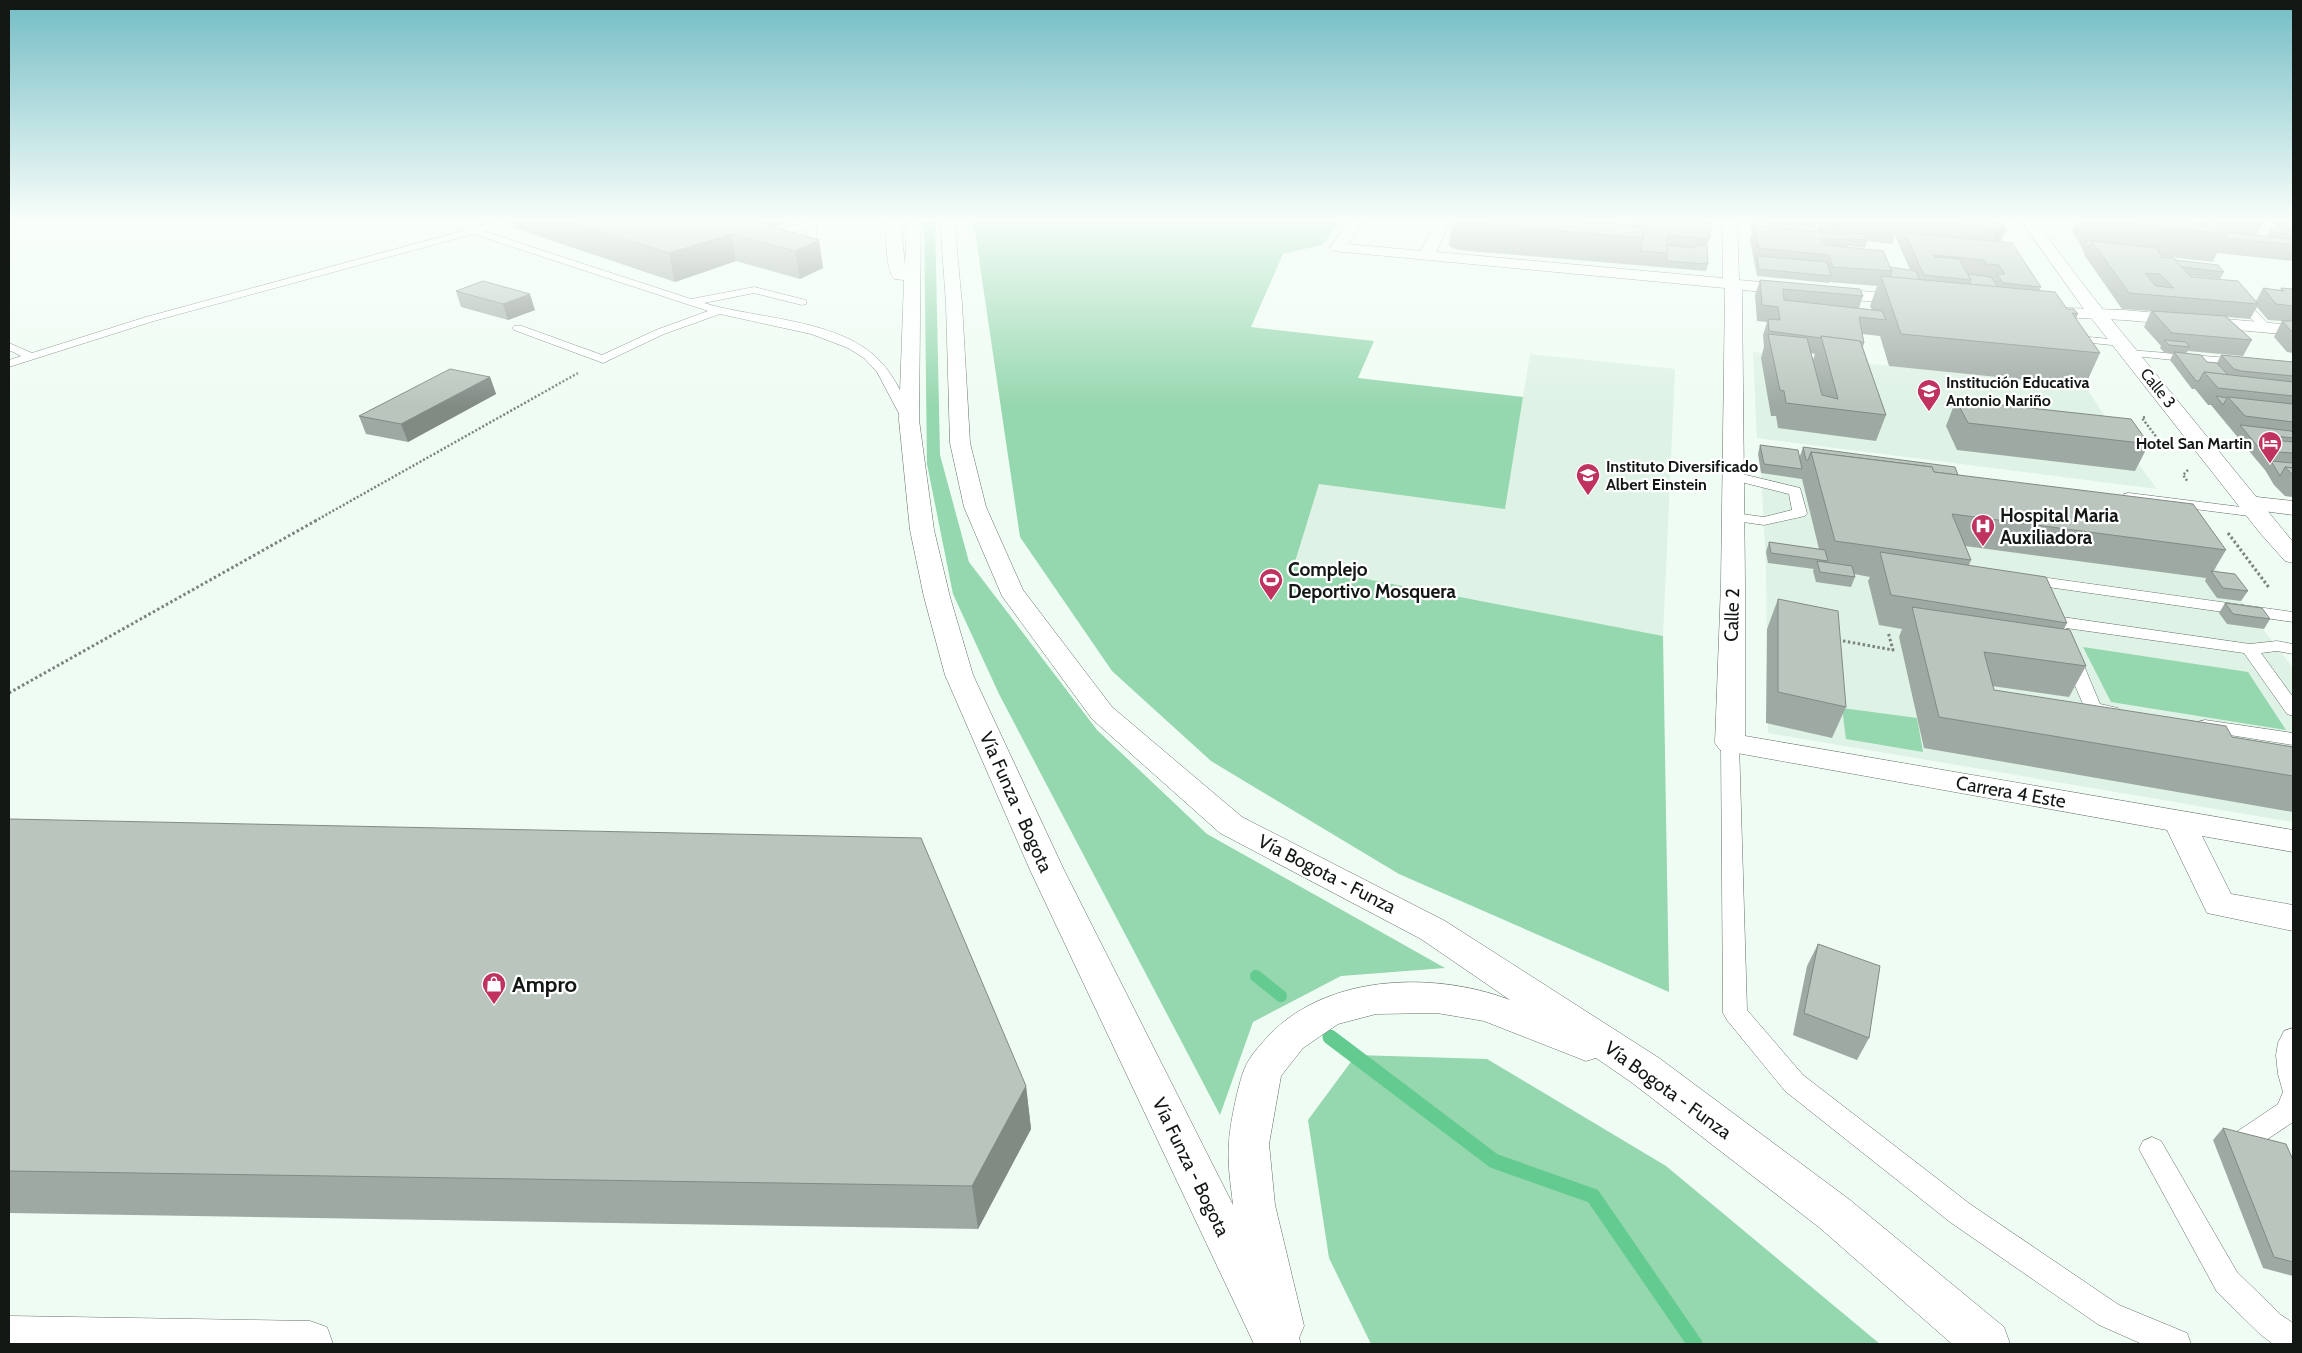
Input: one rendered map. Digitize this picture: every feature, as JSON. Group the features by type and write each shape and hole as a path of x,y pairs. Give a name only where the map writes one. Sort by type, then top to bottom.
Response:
{"main road":[{"path":"902,281 912,320"},
{"name":"Vía Funza - Bogota","path":"913,281 909,420 922,530 937,597 959,675 1047,870 1278,1344"},
{"name":"Vía Bogota - Funza","path":"952,281 960,444 976,507 1010,591 1102,713 1231,825 1434,930 1645,1070 1835,1214 1987,1344"},
{"path":"1710,281 1927,302"},
{"name":"Calle 3","path":"2072,281 2293,556"},
{"name":"Calle 2","path":"1730,743 1734,517 1732,423 1734,291 1731,283"},
{"path":"2022,310 2124,315 2293,330"},
{"path":"2253,508 2293,508"},
{"name":"Carrera 4 Este","path":"1730,743 2293,841"},
{"path":"2179,821 2219,904 2293,918"},
{"path":"1286,1344 1254,1205 1249,1144 1263,1070 1290,1037 1327,1012 1376,999 1437,998 1488,1007 1578,1041 1645,1070"},
{"path":"9,1339 310,1344"}],"lane":[{"path":"9,364 150,319 289,281"},
{"path":"628,281 718,311 779,322 845,342 868,356 885,375 909,420"},
{"path":"692,302 754,290 802,302"},
{"path":"2230,290 2266,328"},
{"path":"518,328 603,359 660,332 718,311"},
{"path":"2059,337 2125,348 2254,365"},
{"path":"9,346 30,356"},
{"path":"1734,476 1795,491 1800,513 1764,521 1734,517"},
{"path":"2113,496 2253,508"},
{"path":"2010,577 2293,616"},
{"path":"2132,715 2093,709 2055,621 2250,649 2277,646 2293,649"},
{"path":"2250,649 2293,710"},
{"path":"2188,724 2293,739"},
{"name":"Calle 2","path":"1730,743 1735,1013 1794,1083 1960,1213 2109,1315 2176,1344"},
{"path":"2293,1038 2290,1042 2288,1065 2293,1086"},
{"path":"2238,1146 2289,1111 2293,1098"},
{"path":"2152,1149 2227,1282 2271,1325 2293,1341"}],"path":[{"path":"9,693 603,359"},
{"path":"1835,639 1893,650 1888,632"}],"shaded area":[{"name":"Institución Educativa Antonio Nariño","path":"1753,352 2085,386 2124,445 2157,489 1757,438"},
{"name":"Instituto Diversificado Albert Einstein","path":"1530,354 1675,369 1663,636 1294,565 1319,484 1505,508"},
{"path":"1761,473 2187,530 2293,668 2293,822 1768,733 1766,565"}],"green space":[{"path":"925,281 936,281 940,455 969,562 1097,730 1207,834 1445,968 1341,976 1253,1022 1220,1115 999,694 953,594 927,464"},
{"name":"Complejo Deportivo Mosquera","path":"982,281 1271,281 1251,327 1374,341 1358,378 1523,397 1505,509 1319,484 1294,565 1663,636 1669,992 1399,874 1211,761 1112,671 1020,537"},
{"path":"2083,647 2248,672 2286,730 2111,702"},
{"path":"1842,708 1917,718 1923,752 1846,739"},
{"path":"1356,1055 1487,1059 1666,1166 1880,1344 1371,1344 1329,1258 1308,1120"}],"building":[{"path":"484,281 530,294 503,304 456,291"},
{"path":"1760,281 1860,289 1863,296 1783,289 1784,300 1882,311 1886,320 1859,317 1864,343 1821,336 1821,338 1769,331 1768,319 1780,320 1778,307 1762,305"},
{"path":"1883,281 1937,281 2055,292 2067,309 2074,309 2078,314 2072,313 2100,353 1901,334"},
{"path":"1970,281 1994,281 1998,287 1969,284"},
{"path":"2002,281 2037,281 2041,287 2003,283"},
{"path":"2121,281 2152,281 2156,286 2174,288 2167,281 2238,281 2258,304 2129,293"},
{"path":"2263,288 2284,291 2281,288 2293,289 2293,306 2276,304"},
{"path":"2152,311 2225,316 2252,340 2172,333"},
{"path":"2282,321 2293,321 2293,333"},
{"path":"1768,334 1807,338 1822,395 1838,399 1821,336 1860,341 1886,415 1786,403 1784,391 1780,390"},
{"path":"2164,340 2185,342 2190,347 2169,345"},
{"path":"2174,352 2201,355 2207,362 2217,363 2228,375 2204,372 2199,381 2196,381"},
{"path":"2221,355 2293,362 2293,376 2234,369"},
{"path":"450,369 490,377 401,424 359,416"},
{"path":"2204,372 2293,382 2293,396 2218,388"},
{"path":"2216,396 2227,398 2223,405"},
{"path":"2228,397 2293,404 2293,422 2245,416"},
{"path":"1956,400 2131,419 2149,444 1968,423"},
{"path":"2240,425 2291,431 2293,438 2275,436 2279,440 2264,439 2259,448"},
{"path":"2264,439 2293,442 2293,453 2276,452"},
{"path":"1760,445 1798,450 1802,469 1764,464"},
{"path":"1803,447 1955,467 1958,475 1934,472 1932,467 1811,452 1808,460 1806,460"},
{"path":"1811,452 1932,467 1934,472 2193,504 2226,550 1952,514 1971,560 1835,541"},
{"path":"2271,461 2293,463 2293,468 2285,467 2280,476"},
{"path":"2285,467 2293,468 2293,475"},
{"path":"1769,542 1825,550 1828,561 1771,553"},
{"path":"1880,552 2046,577 2067,623 1891,595"},
{"path":"1817,561 1852,566 1855,577 1820,572"},
{"path":"2211,571 2235,574 2248,591 2223,588"},
{"path":"1778,599 1838,611 1846,707 1778,692"},
{"path":"2225,603 2262,608 2270,619 2233,614"},
{"path":"1912,607 2070,630 2086,666 1984,652 1994,690 2226,726 2232,737 2293,747 2293,776 1939,717"},
{"name":"Ampro","path":"9,819 921,838 1026,1086 972,1186 9,1171"},
{"path":"1818,944 1880,966 1869,1038 1804,1013"},
{"path":"2223,1128 2286,1144 2293,1160 2293,1262 2274,1257"}],"waterway":[{"path":"1256,976 1281,996"},
{"path":"1330,1037 1494,1161 1593,1196 1695,1344"}],"place":[{"name":"Institución Educativa Antonio Nariño","path":"1929,412"},
{"name":"Hotel San Martin","path":"2270,464"},
{"name":"Instituto Diversificado Albert Einstein","path":"1588,496"},
{"name":"Hospital Maria Auxiliadora","path":"1983,547"},
{"name":"Complejo Deportivo Mosquera","path":"1271,601"},
{"name":"Ampro","path":"494,1005"}]}
